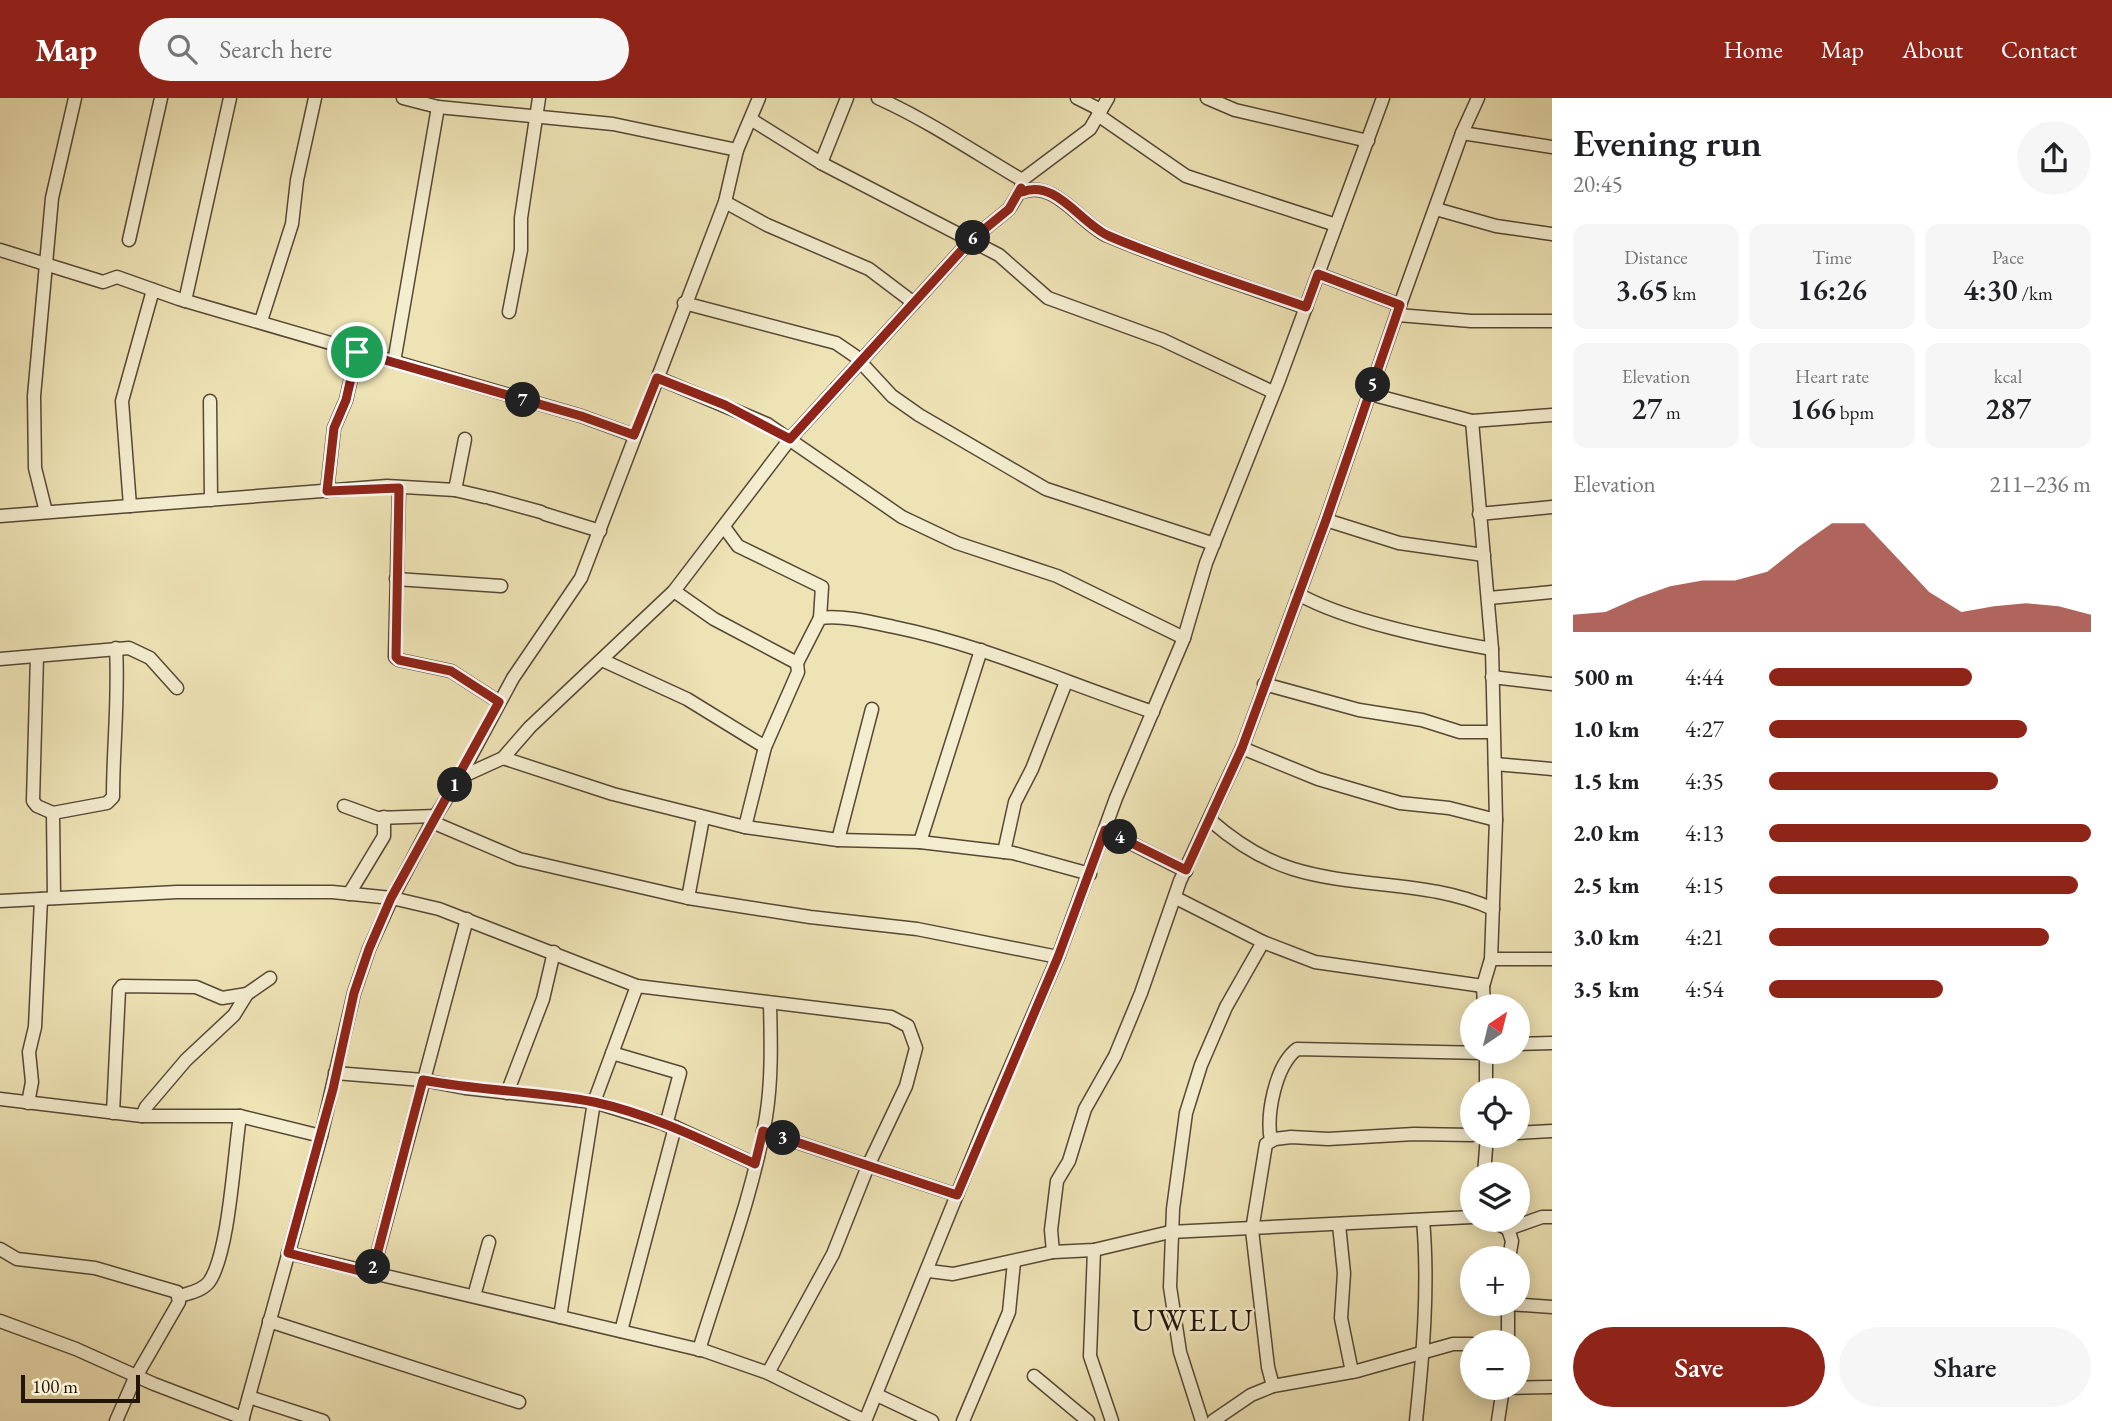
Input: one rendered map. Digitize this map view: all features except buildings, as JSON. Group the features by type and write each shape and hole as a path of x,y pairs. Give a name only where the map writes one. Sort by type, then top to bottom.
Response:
{"street":[{"path":"46,512 35,468 34,396 52,198 75,98"},
{"path":"129,240 161,98"},
{"path":"185,301 230,98"},
{"path":"261,321 292,224 297,180 315,98"},
{"path":"509,312 521,250 521,218 539,98"},
{"path":"0,1321 76,1349 242,1419 321,1136 354,993 391,898 499,702 581,578 684,303 725,202 737,150 752,120 759,98"},
{"path":"821,163 847,98"},
{"path":"878,98 930,124 1022,184"},
{"path":"1077,98 1185,176 1336,225"},
{"path":"459,778 503,758 530,727 674,591 790,439 970,241 1009,209 1022,184 1038,166 1072,145 1090,129 1108,98"},
{"path":"1207,98 1235,110 1368,141"},
{"path":"288,1253 699,1350 768,1373 865,1421 1058,957 1105,830 1184,638 1214,544 1383,98"},
{"path":"1053,1252 1051,1230 1057,1181 1069,1160 1084,1109 1115,1056 1186,870 1242,748 1326,520 1462,133 1478,98"},
{"path":"408,99 438,107 613,124 737,150"},
{"path":"394,362 438,107"},
{"path":"752,120 821,163 999,255 1048,298 1163,340 1273,392"},
{"path":"1462,133 1552,147"},
{"path":"1022,184 1022,192 1028,189 1054,193 1108,236 1306,307"},
{"path":"725,202 767,225 869,269 914,303"},
{"path":"1436,209 1496,226 1552,234"},
{"path":"0,250 103,282 117,277 185,301 581,416 634,435"},
{"path":"1318,274 1399,310 1471,321 1552,321"},
{"path":"130,506 122,401 153,290"},
{"path":"684,303 836,343 860,361 886,391 919,415 1046,489 1214,544"},
{"path":"327,491 334,428 346,400 357,352"},
{"path":"657,378 725,405 790,439 902,517 957,543 1057,576 1184,638"},
{"path":"1370,394 1472,421 1552,415"},
{"path":"210,401 211,500"},
{"path":"1472,421 1489,598 1492,649 1491,732 1496,820 1491,959 1483,994"},
{"path":"455,489 465,439"},
{"path":"399,488 396,657 399,660 451,671 499,702"},
{"path":"0,516 327,491 455,489 600,531"},
{"path":"1479,514 1552,507"},
{"path":"1326,520 1399,543 1484,555"},
{"path":"724,527 738,546 822,586 820,618 797,663 798,672 765,747 745,827"},
{"path":"396,579 502,586"},
{"path":"674,591 713,619 797,663"},
{"path":"1489,598 1552,592"},
{"path":"1298,594 1313,602 1374,622 1492,649"},
{"path":"820,618 868,621 932,635 1153,712"},
{"path":"37,656 33,801 37,806 53,813 107,803 113,797 119,699 116,648"},
{"path":"0,659 129,648 150,657 177,688"},
{"path":"920,842 981,650"},
{"path":"602,660 687,699 765,747"},
{"path":"1492,677 1552,684"},
{"path":"1004,852 1015,802 1032,769 1066,682"},
{"path":"1264,684 1359,710 1422,720 1460,732 1491,732"},
{"path":"838,840 872,709"},
{"path":"1242,748 1318,779 1400,803 1449,808 1496,820"},
{"path":"503,758 613,794 745,827 838,840 920,842 1004,852 1090,874"},
{"path":"1494,764 1552,769"},
{"path":"344,806 377,818 434,819 519,859 688,898 917,929 1058,957"},
{"path":"28,1103 32,1082 29,1052 36,1027 53,813"},
{"path":"349,894 384,836 384,817"},
{"path":"688,898 703,818"},
{"path":"1210,820 1236,842 1294,870 1408,886 1479,902 1493,909"},
{"path":"1105,830 1186,870"},
{"path":"0,901 177,892 349,894 391,898 439,909 467,919 637,986 891,1017 908,1026 916,1048 906,1086 868,1166 833,1254 768,1373"},
{"path":"1175,898 1263,942 1315,962 1483,986"},
{"path":"372,1274 467,919"},
{"path":"1202,1421 1176,1331 1170,1287 1170,1232 1186,1113 1201,1065 1226,1007 1263,942"},
{"path":"507,1093 543,999 554,952"},
{"path":"1491,959 1552,959"},
{"path":"113,1113 119,990 122,986 196,987 222,998 247,993 270,978"},
{"path":"560,1317 594,1102 637,986"},
{"path":"142,1116 146,1107 186,1060 234,1015 247,993"},
{"path":"699,1350 763,1131 772,1044 770,1004"},
{"path":"1530,1044 1552,1043"},
{"path":"1273,1386 1268,1367 1252,1230 1264,1153 1270,1141 1267,1124 1272,1096 1297,1049 1460,1052"},
{"path":"612,1053 680,1073 671,1126 621,1331"},
{"path":"335,1073 423,1080 507,1093 594,1102 671,1126 755,1164"},
{"path":"0,1099 142,1116 240,1116 321,1136"},
{"path":"116,1421 180,1296 200,1289 208,1283 214,1271 227,1221 240,1116"},
{"path":"763,1131 957,1195"},
{"path":"1530,1132 1552,1131"},
{"path":"1270,1141 1291,1137 1328,1139 1414,1134 1460,1135"},
{"path":"1530,1221 1552,1217"},
{"path":"929,1271 953,1274 1053,1252 1094,1250 1170,1232 1460,1218"},
{"path":"1416,1421 1420,1353 1428,1293 1423,1220"},
{"path":"1339,1225 1343,1273 1341,1318 1352,1372"},
{"path":"474,1296 489,1242"},
{"path":"0,1249 17,1259 95,1268 170,1288 180,1296"},
{"path":"1094,1250 1090,1356 1112,1421"},
{"path":"963,1421 1009,1312 1014,1262"},
{"path":"1530,1306 1552,1307"},
{"path":"269,1321 519,1402"},
{"path":"1213,1421 1251,1395 1273,1386 1352,1372 1460,1344"},
{"path":"1034,1376 1088,1421"},
{"path":"1530,1387 1552,1387"},
{"path":"877,1395 932,1421"},
{"path":"249,1396 323,1421"},
{"path":"1498,1421 1501,1400"}],"district":[{"name":"UWELU","path":"1193,1320"}],"route":[{"path":"1021,188 1022,192 1028,189 1054,193 1108,236 1306,307 1318,274 1388,298 1400,305 1326,520 1242,748 1186,870 1105,830 1058,957 957,1195 763,1131 755,1164 675,1127 594,1102 465,1088 423,1080 372,1274 288,1253 333,1089 354,993 369,949 385,918 391,898 499,702 451,671 399,660 396,657 399,488 387,486 327,491 334,428 346,400 357,352 581,416 634,435 657,378 767,424 790,439 970,241 1009,209 1021,188"}]}
